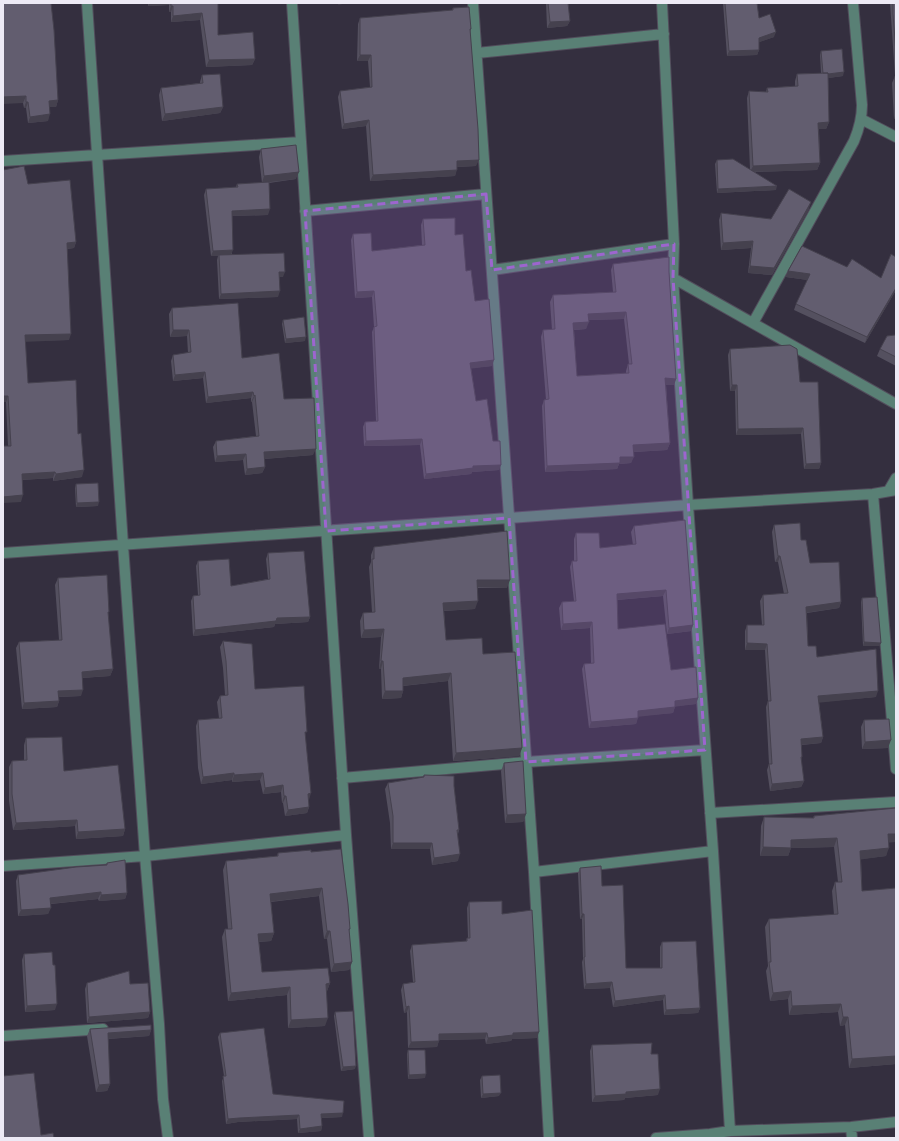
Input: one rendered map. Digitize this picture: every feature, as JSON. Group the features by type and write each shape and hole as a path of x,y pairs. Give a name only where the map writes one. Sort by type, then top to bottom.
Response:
{"street":[{"path":"87,3 145,856 155,1025 168,1138"},
{"path":"292,3 342,778 369,1138"},
{"path":"473,3 534,872 549,1138"},
{"path":"662,3 674,244 673,278 713,851 730,1131"},
{"path":"753,323 854,141 861,119 862,105 853,3"},
{"path":"477,53 664,34"},
{"path":"861,119 896,137"},
{"path":"3,161 301,142"},
{"path":"305,211 486,194"},
{"path":"492,270 674,244"},
{"path":"673,278 896,404"},
{"path":"3,553 688,505 873,494 892,490 896,478"},
{"path":"873,494 896,769"},
{"path":"342,778 526,762 705,750"},
{"path":"710,813 896,802"},
{"path":"3,866 145,856 346,835"},
{"path":"534,872 713,851"},
{"path":"3,1036 112,1028"},
{"path":"656,1138 710,1136 730,1131 851,1127 896,1122"},
{"path":"851,1127 852,1138"}],"highlighted area":[{"path":"486,194 492,270 674,244 673,278 705,750 526,762 509,518 326,531 305,211"}],"building":[{"path":"3,3 51,3 58,100 49,101 50,114 30,117 26,96 3,97"},
{"path":"171,3 218,3 218,35 253,32 255,59 209,60 202,13 173,16 173,6 171,6"},
{"path":"548,3 568,3 570,21 550,22"},
{"path":"725,3 757,3 759,18 770,14 776,32 759,38 759,50 729,51"},
{"path":"893,3 896,3 896,53 893,14"},
{"path":"469,7 479,160 457,161 457,170 373,175 369,120 344,124 340,91 372,87 371,55 360,55 360,18 453,10 453,8"},
{"path":"842,49 844,72 828,74 823,73 821,51"},
{"path":"828,73 829,122 818,123 820,163 753,166 749,91 768,92 767,88 798,86 797,74"},
{"path":"220,74 223,107 165,114 161,88 203,83 202,75"},
{"path":"895,76 896,76 896,112"},
{"path":"296,145 299,172 264,176 261,149"},
{"path":"733,159 777,186 718,189 717,160"},
{"path":"24,166 28,184 70,180 76,242 67,243 71,334 25,335 28,383 76,380 78,434 81,433 84,470 56,474 55,472 22,474 23,495 3,497 3,446 11,446 8,396 3,396 3,170"},
{"path":"269,182 270,209 232,211 233,250 213,251 206,189 238,187 237,184"},
{"path":"789,189 811,202 774,268 750,266 753,241 723,243 721,213 771,219"},
{"path":"455,218 455,235 463,234 466,271 471,270 475,301 489,299 494,360 470,363 476,401 487,399 493,441 500,441 501,465 473,466 473,468 426,474 422,439 366,441 365,422 378,421 374,327 377,326 374,291 357,292 353,234 371,233 372,251 425,245 423,219"},
{"path":"802,246 847,267 852,259 881,278 891,254 896,257 896,288 867,337 796,304 810,274 788,271"},
{"path":"284,253 285,272 279,272 280,291 221,294 219,255"},
{"path":"669,257 676,379 665,378 670,443 633,445 634,457 620,457 620,463 547,466 544,400 549,399 543,330 555,329 553,295 616,292 613,264","holes":["626,312 632,364 628,364 629,373 577,376 573,323 589,322 588,314"]},
{"path":"238,303 242,358 279,353 284,399 314,398 316,449 264,452 265,467 247,469 246,454 217,456 216,441 259,436 255,395 254,396 253,392 208,397 205,372 175,375 173,355 191,352 189,330 173,330 172,308"},
{"path":"304,317 306,337 286,339 283,320"},
{"path":"895,335 896,357 880,349 887,336"},
{"path":"790,345 797,349 800,382 818,382 821,463 806,464 803,428 738,429 737,385 732,385 730,349"},
{"path":"98,483 99,502 77,503 76,484"},
{"path":"685,520 693,625 669,628 666,590 617,594 618,629 665,624 671,670 696,667 698,698 675,701 675,707 638,711 638,718 591,722 584,664 594,663 592,622 563,624 562,602 576,601 572,561 577,561 576,533 599,533 600,548 636,544 634,526"},
{"path":"800,523 801,540 806,540 810,563 839,562 841,602 806,607 808,646 816,646 817,657 876,649 878,691 818,696 823,737 801,739 801,757 804,781 772,784 769,764 772,764 768,701 771,701 767,644 747,643 747,625 764,625 763,595 788,593 780,556 778,556 774,525"},
{"path":"507,531 510,580 477,580 478,601 443,603 446,640 482,638 483,654 515,652 522,748 456,753 451,673 403,678 403,691 385,691 383,661 381,661 384,629 364,630 363,613 375,612 372,559 374,559 374,547"},
{"path":"304,551 310,617 277,618 276,621 195,630 193,596 200,595 198,561 229,559 231,586 270,579 268,553"},
{"path":"107,575 108,612 113,669 82,672 83,690 58,691 59,701 24,703 19,642 62,640 58,578"},
{"path":"877,597 881,643 864,642 862,598"},
{"path":"223,641 252,644 255,689 304,686 307,732 305,732 311,793 308,794 309,807 288,810 283,785 265,788 263,773 234,775 234,773 203,777 198,720 222,718 220,696 228,695"},
{"path":"889,719 891,740 865,742 864,720"},
{"path":"62,737 64,771 118,765 125,829 78,832 77,820 16,823 12,794 12,761 27,760 26,738"},
{"path":"523,761 526,814 507,815 504,763"},
{"path":"424,775 454,776 460,854 434,858 432,843 393,843 393,816 388,783 424,777"},
{"path":"896,808 896,834 888,834 889,848 860,851 862,891 896,888 896,1056 852,1059 848,1017 843,1017 841,1004 792,1006 791,991 773,993 769,962 771,962 769,919 838,914 835,882 842,882 837,838 791,840 791,848 763,847 764,817 814,818 814,816"},
{"path":"341,849 348,904 352,962 334,964 330,931 327,931 322,888 270,894 274,933 258,934 262,972 328,968 330,983 326,984 328,1018 291,1020 290,987 231,993 225,929 232,929 226,861 278,856 278,853"},
{"path":"125,860 127,893 101,895 101,892 50,898 51,908 21,910 18,875 76,867 107,865 107,863"},
{"path":"601,866 602,886 623,885 626,968 662,968 662,942 696,941 700,1008 666,1010 665,995 615,1001 612,982 586,984 584,957 584,914 582,914 580,868"},
{"path":"502,901 502,914 532,910 539,1032 513,1033 513,1035 488,1038 487,1033 439,1034 439,1041 411,1042 409,1006 406,1007 403,984 415,982 412,945 467,941 467,938 470,938 469,902"},
{"path":"52,952 53,965 55,965 57,1004 27,1006 24,954"},
{"path":"129,971 130,984 148,983 150,1012 89,1017 87,983"},
{"path":"353,1011 356,1066 343,1067 335,1012"},
{"path":"151,1025 151,1030 108,1033 110,1084 99,1085 90,1029"},
{"path":"264,1028 273,1094 344,1101 343,1113 321,1114 322,1126 300,1129 299,1115 228,1119 223,1076 226,1076 220,1033"},
{"path":"652,1043 651,1054 658,1054 660,1089 626,1092 626,1094 595,1096 592,1045"},
{"path":"408,1050 425,1050 426,1074 409,1075"},
{"path":"34,1073 41,1135 53,1133 54,1138 3,1138 3,1076"},
{"path":"500,1075 501,1093 483,1094 482,1076"}]}
